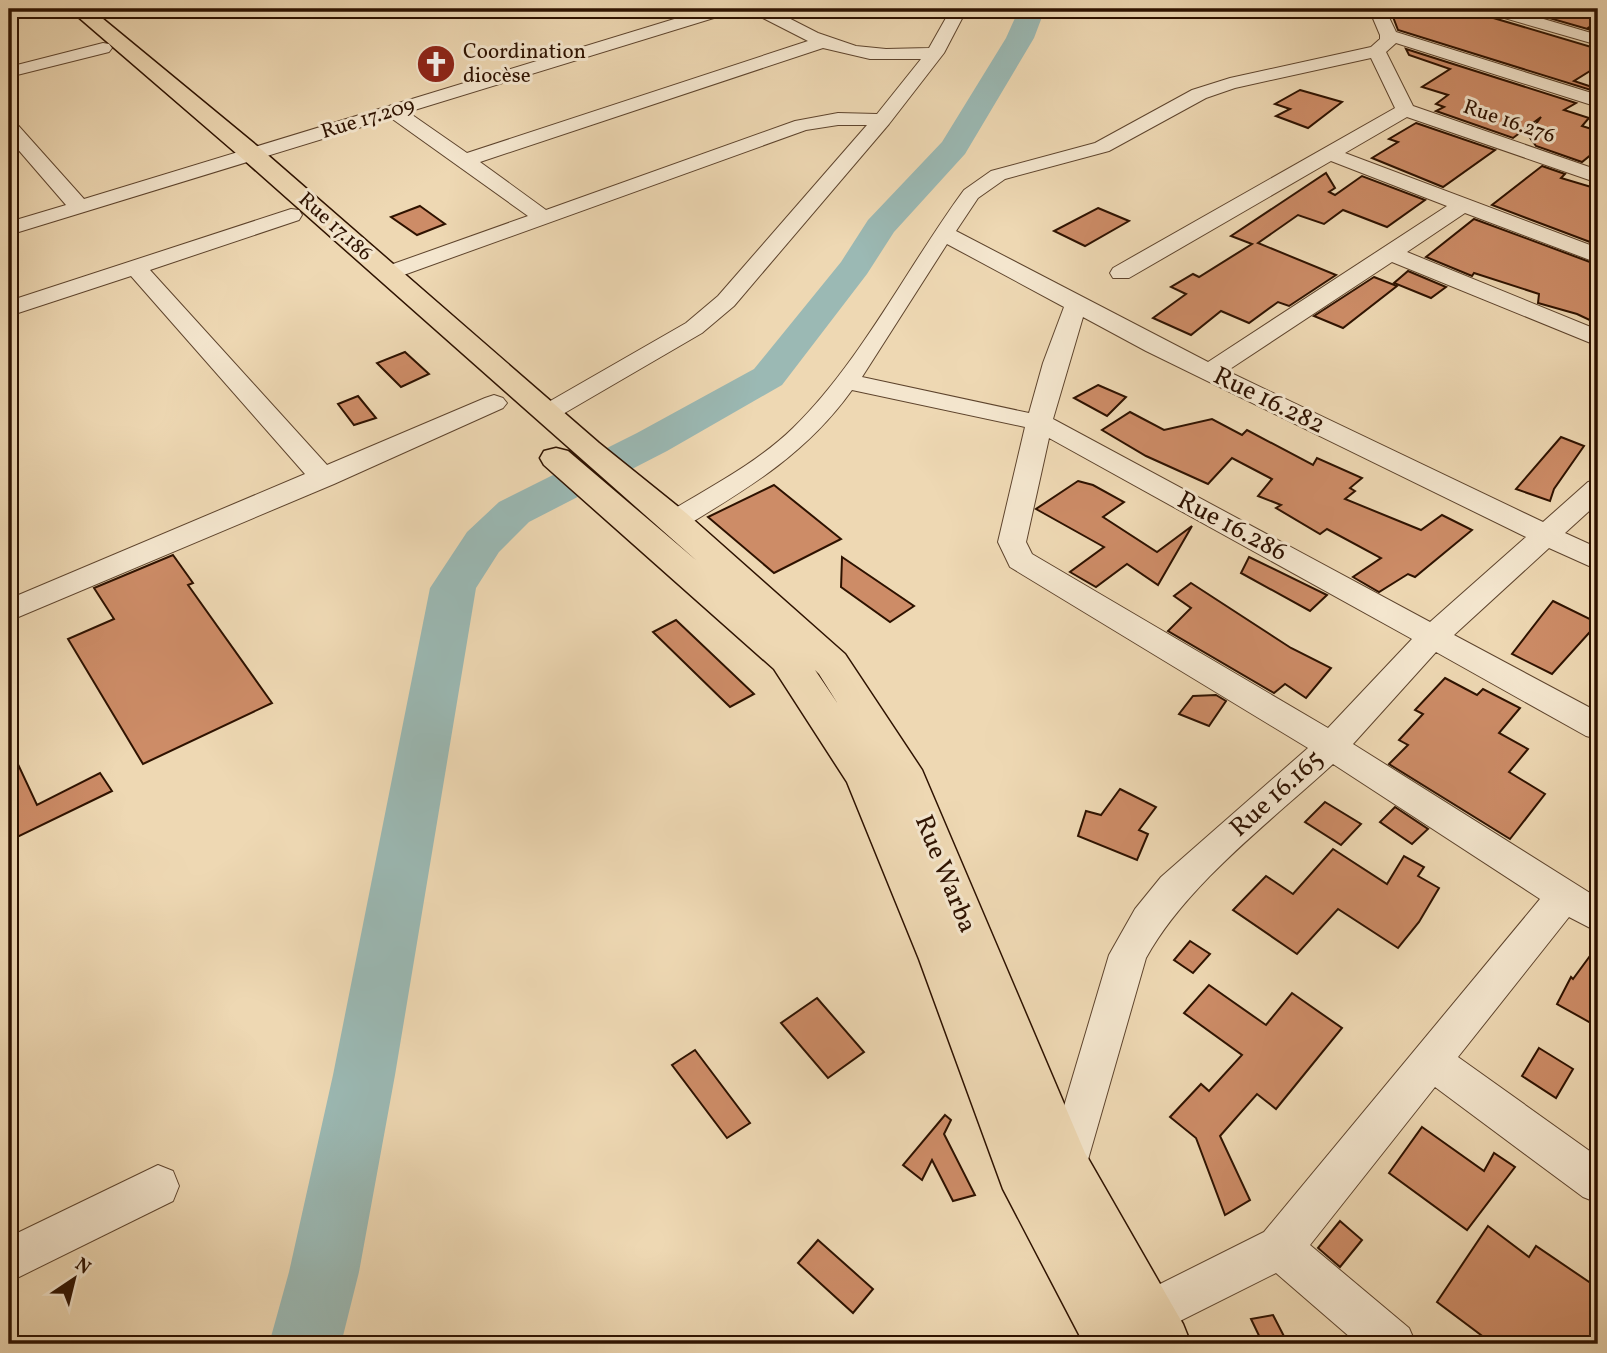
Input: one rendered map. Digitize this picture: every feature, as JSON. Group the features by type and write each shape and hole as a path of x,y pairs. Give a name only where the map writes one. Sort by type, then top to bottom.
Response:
{"main road":[{"path":"58,9 242,158 291,215 453,365"},
{"name":"Rue 17.186","path":"79,9 242,158 387,274 547,413 582,465"},
{"path":"474,384 503,411"},
{"path":"582,465 787,659 866,777 942,959 1029,1189 1115,1344"},
{"name":"Rue Warba","path":"582,465 674,521 832,664 902,770 1066,1170 1155,1330"}],"street":[{"name":"Rue 17.209","path":"9,229 724,9"},
{"path":"759,9 823,42 869,54 935,53"},
{"path":"547,413 694,328 726,301 883,120 935,53 959,9"},
{"path":"1121,273 1405,110 1383,43 1377,9"},
{"path":"1493,9 1598,40"},
{"path":"464,161 823,42"},
{"path":"674,521 771,460 816,419 845,381 971,194 998,175 1102,147 1199,94 1383,43 1598,100"},
{"path":"9,72 103,48"},
{"name":"Rue 16.276","path":"1405,110 1598,177"},
{"path":"394,111 543,217"},
{"path":"387,274 802,124 838,119 883,120"},
{"path":"9,127 80,207"},
{"path":"1328,152 1598,256"},
{"path":"9,164 35,156"},
{"path":"1209,372 1463,205"},
{"path":"9,309 291,215"},
{"name":"Rue 16.282","path":"943,233 1076,306 1598,560"},
{"path":"1388,252 1598,339"},
{"path":"135,267 324,478"},
{"path":"1076,306 1061,340 1012,542 1020,560 1331,746 1598,917"},
{"name":"Rue 16.286","path":"845,381 1041,423 1598,727"},
{"path":"9,611 324,478 503,411"},
{"name":"Rue 16.165","path":"1066,1170 1128,955 1148,920 1174,888 1331,746 1433,636 1598,488"},
{"path":"1155,1330 1280,1248 1564,896"},
{"path":"1431,1061 1598,1182"},
{"path":"9,1260 158,1186"},
{"path":"1280,1248 1393,1344"}],"building":[{"path":"1390,9 1463,9 1598,49 1598,66 1574,81 1598,89 1594,91 1398,30"},
{"path":"1518,9 1598,9 1598,21 1588,28 1591,30"},
{"path":"1406,49 1576,103 1564,110 1589,118 1582,126 1598,131 1598,149 1582,162 1536,146 1528,135 1541,117 1513,138 1436,111 1444,107 1436,104 1448,95 1422,87 1450,69 1409,55"},
{"path":"1300,90 1342,102 1308,128 1276,116 1290,109 1275,104"},
{"path":"1416,123 1495,150 1443,187 1372,158 1398,142 1389,139"},
{"path":"1542,166 1565,174 1561,178 1598,189 1598,245 1492,205"},
{"path":"1326,173 1335,188 1329,192 1335,195 1362,176 1425,200 1387,227 1343,210 1324,224 1298,215 1258,243 1336,275 1289,306 1278,302 1249,323 1221,311 1191,335 1153,318 1186,294 1171,287 1193,274 1199,277 1252,244 1231,236"},
{"path":"420,206 445,224 417,235 391,217"},
{"path":"1098,208 1129,221 1085,246 1054,231"},
{"path":"1474,219 1598,265 1598,324 1577,314 1538,303 1539,294 1474,273 1472,276 1426,257"},
{"path":"1408,271 1446,287 1431,298 1394,283"},
{"path":"1374,277 1397,286 1343,328 1314,316"},
{"path":"405,352 429,374 401,387 377,363"},
{"path":"1098,385 1126,397 1107,416 1074,398"},
{"path":"358,396 376,418 354,425 338,404"},
{"path":"1130,412 1164,430 1212,419 1242,435 1247,430 1313,465 1317,458 1362,478 1350,488 1355,491 1345,499 1421,530 1442,515 1472,530 1415,577 1408,574 1379,592 1353,577 1381,558 1327,529 1320,534 1276,508 1281,505 1258,496 1272,479 1232,458 1208,484 1146,456 1102,430"},
{"path":"1561,437 1584,446 1554,489 1550,501 1516,489"},
{"path":"1078,481 1093,485 1124,502 1103,517 1157,552 1192,526 1158,585 1127,564 1096,587 1070,572 1104,547 1036,509"},
{"path":"774,485 841,539 774,573 708,517"},
{"path":"173,555 193,583 188,585 272,703 143,764 68,639 114,619 94,588"},
{"path":"842,557 914,606 890,622 841,587"},
{"path":"1249,557 1327,595 1310,611 1241,573"},
{"path":"1191,583 1291,648 1331,668 1306,698 1285,684 1274,693 1168,631 1191,608 1174,596"},
{"path":"1553,601 1598,623 1552,674 1512,654"},
{"path":"676,620 754,694 730,707 653,632"},
{"path":"1445,678 1477,695 1483,689 1520,708 1499,733 1528,749 1509,772 1545,794 1510,839 1389,764 1408,745 1399,740 1423,714 1415,710"},
{"path":"1216,695 1226,701 1209,726 1179,714 1193,696"},
{"path":"9,745 37,805 100,773 112,791 9,841"},
{"path":"1120,789 1156,807 1139,830 1148,834 1137,860 1078,836 1086,811 1101,815"},
{"path":"1325,802 1361,824 1341,845 1305,822"},
{"path":"1395,807 1428,829 1412,844 1380,822"},
{"path":"1333,849 1387,884 1404,856 1424,867 1418,876 1439,888 1419,922 1398,948 1338,909 1297,954 1233,910 1266,876 1293,894"},
{"path":"1190,941 1210,954 1193,973 1174,960"},
{"path":"1598,945 1598,1027 1557,1004 1571,977 1573,979"},
{"path":"1209,985 1266,1025 1292,993 1342,1028 1276,1109 1257,1094 1220,1136 1250,1200 1225,1215 1196,1138 1170,1117 1201,1084 1209,1091 1242,1055 1184,1013"},
{"path":"817,998 864,1052 828,1078 781,1023"},
{"path":"1539,1048 1573,1069 1556,1098 1522,1076"},
{"path":"695,1050 750,1123 727,1138 672,1065"},
{"path":"945,1115 951,1120 944,1134 975,1195 953,1201 932,1160 922,1180 903,1165"},
{"path":"1422,1127 1484,1171 1494,1153 1515,1167 1467,1230 1389,1173"},
{"path":"1340,1221 1362,1240 1340,1267 1318,1248"},
{"path":"1488,1226 1529,1257 1536,1246 1598,1288 1598,1344 1493,1344 1437,1302"},
{"path":"818,1240 873,1289 853,1313 798,1263"},
{"path":"1273,1315 1288,1344 1263,1344 1251,1319"}],"waterway":[{"path":"305,1344 324,1272 364,1075 453,588 483,542 514,512 652,442 768,377 855,267 880,227 954,147 1020,38 1032,9"}],"place":[{"name":"Coordination diocèse","path":"436,64"}]}
